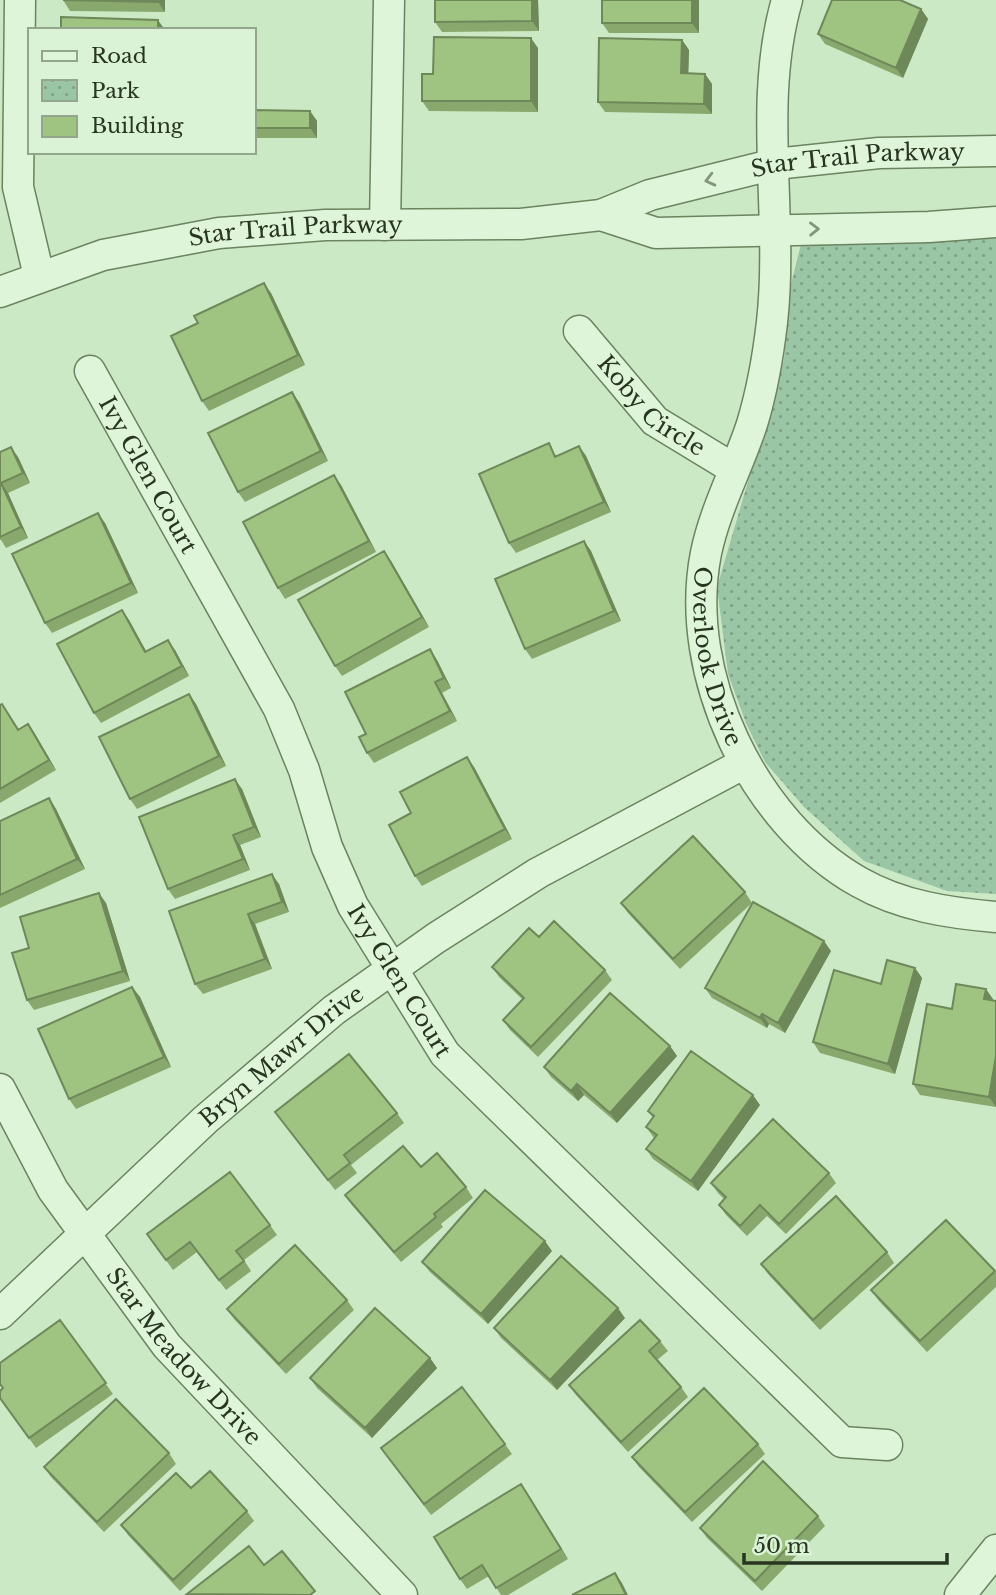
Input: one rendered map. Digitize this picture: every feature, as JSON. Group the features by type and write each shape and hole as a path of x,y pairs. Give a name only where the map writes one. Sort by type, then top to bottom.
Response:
{"street":[{"path":"20,0 18,187 39,276"},
{"path":"385,225 389,0"},
{"name":"Overlook Drive","path":"787,0 775,53 776,230 772,318 767,359 751,426 706,553 701,609 705,639 723,713 743,764 772,804 825,859 859,883 906,902 954,913 996,917"},
{"name":"Star Trail Parkway","path":"0,292 103,255 219,233 274,228 521,224 601,215 650,195 775,164 878,153 996,151"},
{"name":"Star Trail Parkway","path":"601,215 656,233 996,222"},
{"name":"Koby Circle","path":"579,331 655,421 734,469"},
{"name":"Ivy Glen Court","path":"90,371 279,709 304,770 327,847 353,906 445,1054 842,1442 887,1445"},
{"name":"Bryn Mawr Drive","path":"0,1314 205,1120 334,1010 391,969 538,873 743,764"},
{"name":"Star Meadow Drive","path":"0,1089 53,1190 167,1346 402,1595"},
{"path":"960,1595 996,1550"}],"green space":[{"path":"996,235 996,894 947,891 864,861 804,807 765,762 746,723 728,674 717,587 784,359 791,284 801,244"}],"building":[{"path":"63,0 158,0 158,2"},
{"path":"435,0 532,0 532,21 435,22"},
{"path":"602,0 692,0 692,23 602,23"},
{"path":"832,0 900,0 921,9 896,68 818,34"},
{"path":"61,17 158,20 158,28 61,28"},
{"path":"434,37 531,38 531,101 422,101 422,74 433,74"},
{"path":"599,38 682,40 681,73 705,74 704,104 598,102"},
{"path":"256,110 310,111 310,128 256,128"},
{"path":"264,283 298,355 202,401 171,336 198,323 194,316"},
{"path":"292,392 321,451 238,492 208,433"},
{"path":"549,443 555,457 579,446 604,502 509,543 479,474"},
{"path":"11,447 23,473 1,483 21,527 0,537 0,452"},
{"path":"334,475 369,541 278,588 243,522"},
{"path":"98,513 131,583 45,623 12,554"},
{"path":"584,541 614,611 525,649 495,579"},
{"path":"384,551 422,617 335,666 298,600"},
{"path":"122,610 145,652 168,640 182,666 94,713 57,644"},
{"path":"430,649 444,678 435,682 450,711 367,753 359,737 366,734 345,692"},
{"path":"189,694 219,756 130,799 99,737"},
{"path":"2,704 18,730 28,724 49,760 0,789 0,705"},
{"path":"467,757 505,829 415,876 389,825 411,813 400,792"},
{"path":"235,779 254,827 233,835 243,859 168,889 139,817"},
{"path":"49,798 77,859 0,895 0,821"},
{"path":"693,836 745,892 673,959 621,903"},
{"path":"272,874 282,902 248,914 265,959 195,984 169,911"},
{"path":"99,893 123,971 27,1000 12,953 29,948 20,917"},
{"path":"753,902 824,941 778,1023 762,1014 760,1018 705,988"},
{"path":"554,921 605,970 531,1047 503,1020 524,998 492,967 529,928 539,937"},
{"path":"887,960 915,968 888,1064 813,1042 834,970 881,984"},
{"path":"956,984 986,989 984,999 996,1001 996,1056 989,1097 913,1084 927,1004 952,1009"},
{"path":"132,987 164,1057 69,1099 38,1029"},
{"path":"610,993 670,1046 610,1113 577,1084 571,1091 544,1067"},
{"path":"691,1051 753,1095 691,1181 646,1149 657,1135 646,1127 654,1116 648,1111"},
{"path":"349,1054 397,1113 344,1155 350,1163 328,1180 275,1112"},
{"path":"773,1119 829,1173 779,1224 760,1205 740,1226 719,1205 726,1197 711,1183"},
{"path":"403,1146 421,1167 437,1153 466,1187 434,1214 436,1217 394,1252 345,1195"},
{"path":"230,1172 270,1225 236,1251 244,1261 219,1280 190,1242 166,1260 147,1234"},
{"path":"485,1190 545,1241 481,1314 422,1262"},
{"path":"836,1196 887,1252 813,1320 761,1264"},
{"path":"946,1220 995,1271 920,1341 871,1290"},
{"path":"295,1245 347,1300 279,1364 227,1309"},
{"path":"561,1256 618,1308 550,1380 494,1328"},
{"path":"375,1308 430,1358 365,1428 310,1378"},
{"path":"60,1320 106,1383 29,1438 0,1398 3,1388 0,1384 0,1363"},
{"path":"640,1320 660,1341 649,1351 681,1387 621,1442 569,1385"},
{"path":"462,1387 505,1444 424,1504 381,1448"},
{"path":"704,1388 758,1444 685,1512 632,1457"},
{"path":"116,1399 169,1453 97,1522 44,1467"},
{"path":"763,1461 818,1516 755,1581 700,1528"},
{"path":"210,1471 247,1511 173,1580 121,1525 176,1473 191,1488"},
{"path":"521,1484 561,1549 496,1588 482,1565 460,1579 434,1537"},
{"path":"249,1546 264,1565 282,1551 315,1591 310,1595 187,1594"},
{"path":"615,1573 626,1595 572,1595"}]}
